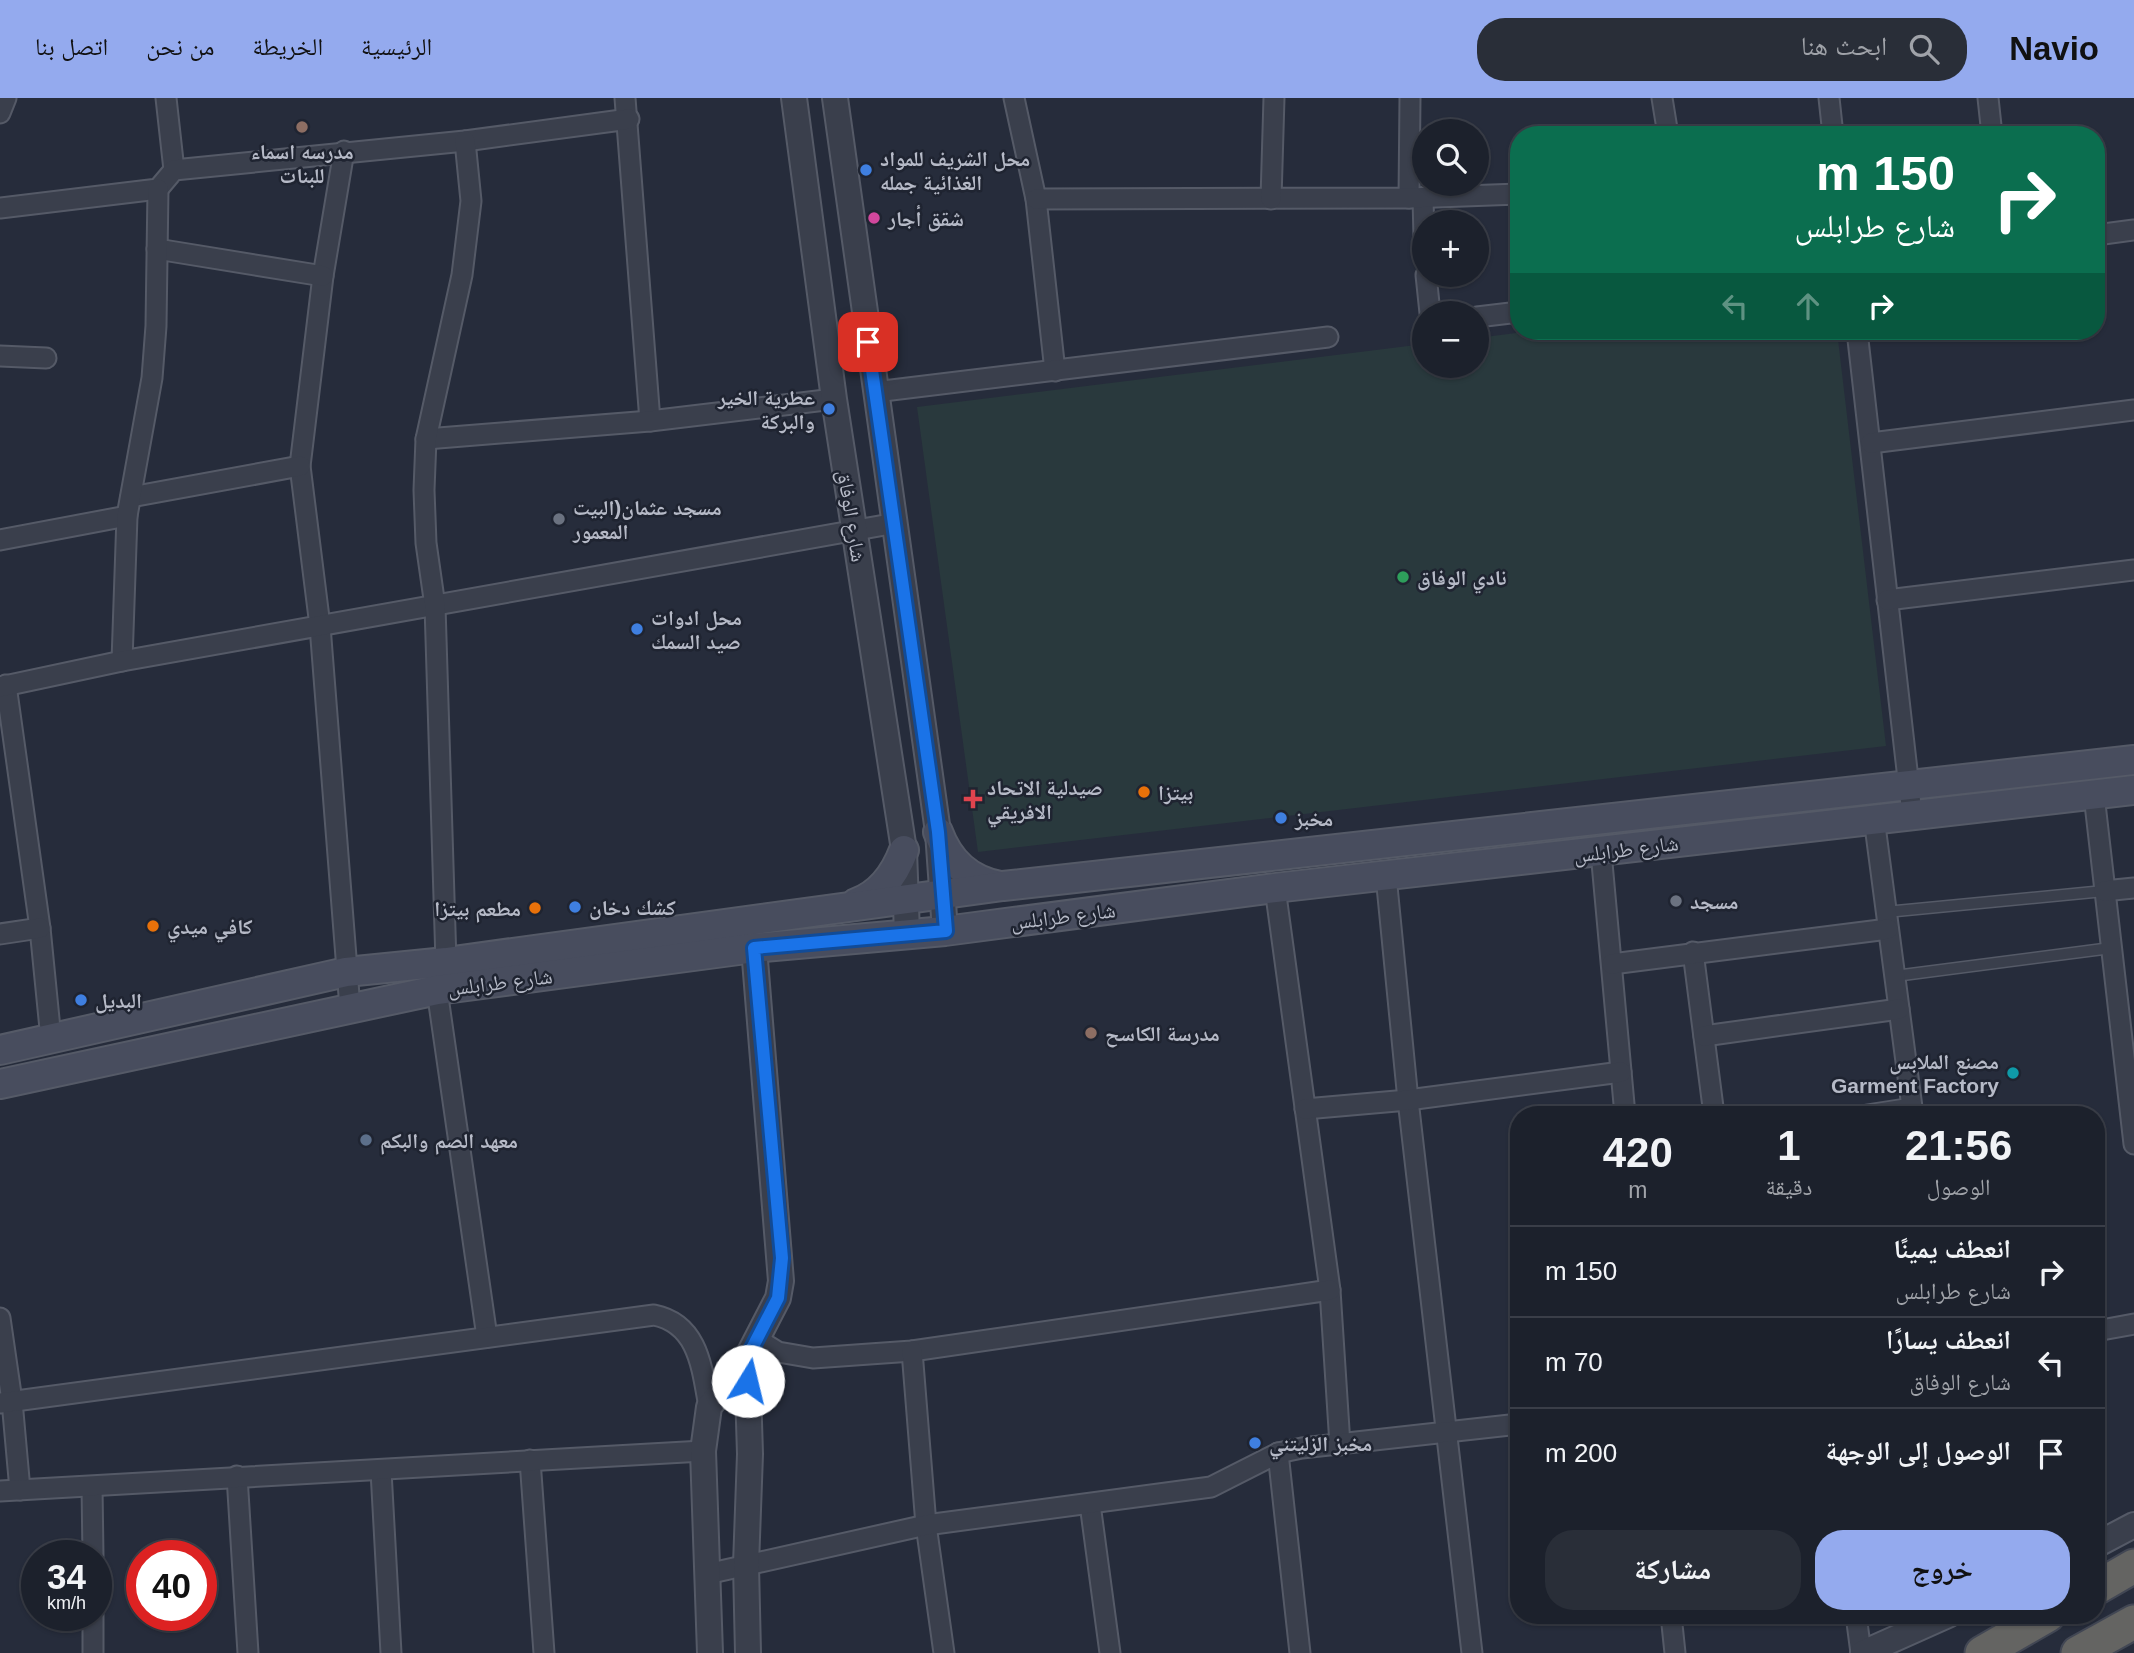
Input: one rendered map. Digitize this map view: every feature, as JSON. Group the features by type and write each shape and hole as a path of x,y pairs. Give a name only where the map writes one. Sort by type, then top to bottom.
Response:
{"highway":[{"path":"2105,1583 2134,1566"},
{"path":"2078,1653 2134,1622"},
{"path":"1982,1653 2032,1624"}],"main road":[{"name":"شارع طرابلس","path":"0,1050 346,972 446,962 1003,886 2134,760"},
{"name":"شارع طرابلس","path":"0,1084 437,990 754,948 946,931 1275,888 2134,790"},
{"path":"938,832 951,859 962,869 974,878 1003,886"},
{"path":"847,906 877,892 898,866 904,850"}],"street":[{"path":"0,113 6,98"},
{"path":"166,98 174,170"},
{"path":"625,98 629,119 650,421"},
{"name":"شارع الوفاق","path":"794,98 834,399 904,850 907,934"},
{"name":"شارع الوفاق","path":"835,98 938,832 946,931"},
{"path":"1014,98 1036,200 1055,371"},
{"path":"1271,199 1274,98"},
{"path":"1410,98 1418,210"},
{"path":"1662,98 1667,126"},
{"path":"1829,98 1832,126"},
{"path":"1988,98 1991,126"},
{"path":"122,661 129,506 152,378 158,189 174,170 465,141 629,119"},
{"path":"446,962 435,606 424,519 426,439 463,275 471,201 465,141"},
{"path":"344,151 323,276 300,466 320,626 351,1008"},
{"path":"0,208 158,189"},
{"path":"1036,200 1416,198 1510,194"},
{"path":"2105,234 2134,230"},
{"path":"157,249 323,276"},
{"path":"1489,316 1510,313"},
{"path":"875,392 1328,338"},
{"path":"1858,340 1912,814"},
{"path":"0,356 46,358"},
{"path":"426,439 650,421 834,399"},
{"path":"1871,443 2134,410"},
{"path":"0,540 129,506 300,466"},
{"path":"51,1039 40,928 3,686 122,661 896,523"},
{"path":"1887,600 2134,570"},
{"path":"2094,795 2111,948 2125,983 2134,1144"},
{"path":"1874,818 1911,1106"},
{"path":"1601,852 1624,1106"},
{"path":"1387,876 1408,1100 1472,1653"},
{"path":"1275,888 1330,1290 1340,1445"},
{"path":"2104,891 2134,888"},
{"path":"1612,964 1887,920"},
{"path":"0,934 40,928"},
{"path":"709,1407 752,1348 778,1298 782,1258 754,948"},
{"path":"1692,952 1713,1106"},
{"path":"437,990 487,1337"},
{"path":"1704,1036 1899,1009"},
{"path":"1305,1109 1408,1100 1621,1072"},
{"path":"752,1348 813,1358 912,1350 1330,1290"},
{"path":"6,1402 654,1315 667,1318 691,1338 700,1358 709,1407 703,1451 710,1653"},
{"path":"0,1318 10,1491 703,1451"},
{"path":"2105,1329 2134,1324"},
{"path":"748,1653 746,1565 752,1348"},
{"path":"912,1350 926,1525 944,1653"},
{"path":"707,1574 926,1525 1211,1487 1278,1452 1510,1425"},
{"path":"1278,1452 1300,1653"},
{"path":"530,1460 544,1653"},
{"path":"381,1471 391,1653"},
{"path":"237,1476 248,1653"},
{"path":"92,1487 93,1540"},
{"path":"1090,1504 1110,1653"},
{"path":"2105,1540 2134,1525"},
{"path":"1672,1624 1675,1653"},
{"path":"1857,1624 1862,1653 1928,1624"},
{"path":"93,1631 93,1653"}],"lane":[{"path":"1887,920 2104,891"},
{"path":"1895,976 2111,948"}],"shaded area":[{"name":"نادي الوفاق","path":"1510,334 1510,340 1838,340 1886,746 978,852 917,407 1412,345 1412,378 1489,378 1489,336"}],"place":[{"name":"مدرسه اسماء للبنات","path":"302,127"},
{"name":"محل الشريف للمواد الغذائية جمله","path":"866,170"},
{"name":"شقق أجار","path":"874,218"},
{"name":"عطرية الخير والبركة","path":"829,409"},
{"name":"مسجد عثمان(البيت المعمور","path":"559,519"},
{"name":"نادي الوفاق","path":"1403,577"},
{"name":"محل ادوات صيد السمك","path":"637,629"},
{"name":"بيتزا","path":"1144,792"},
{"name":"صيدلية الاتحاد الافريقي","path":"973,799"},
{"name":"مخبز","path":"1281,818"},
{"name":"مسجد","path":"1676,901"},
{"name":"كشك دخان","path":"575,907"},
{"name":"مطعم بيتزا","path":"535,908"},
{"name":"كافي ميدي","path":"153,926"},
{"name":"البديل","path":"81,1000"},
{"name":"مدرسة الكاسح","path":"1091,1033"},
{"name":"مصنع الملابس Garment Factory","path":"2013,1073"},
{"name":"معهد الصم والبكم","path":"366,1140"},
{"name":"مخبز الزليتني","path":"1255,1443"}],"route":[{"path":"748,1381 747,1358 778,1298 782,1258 754,948 946,931 938,832 896,523 868,342"}]}
